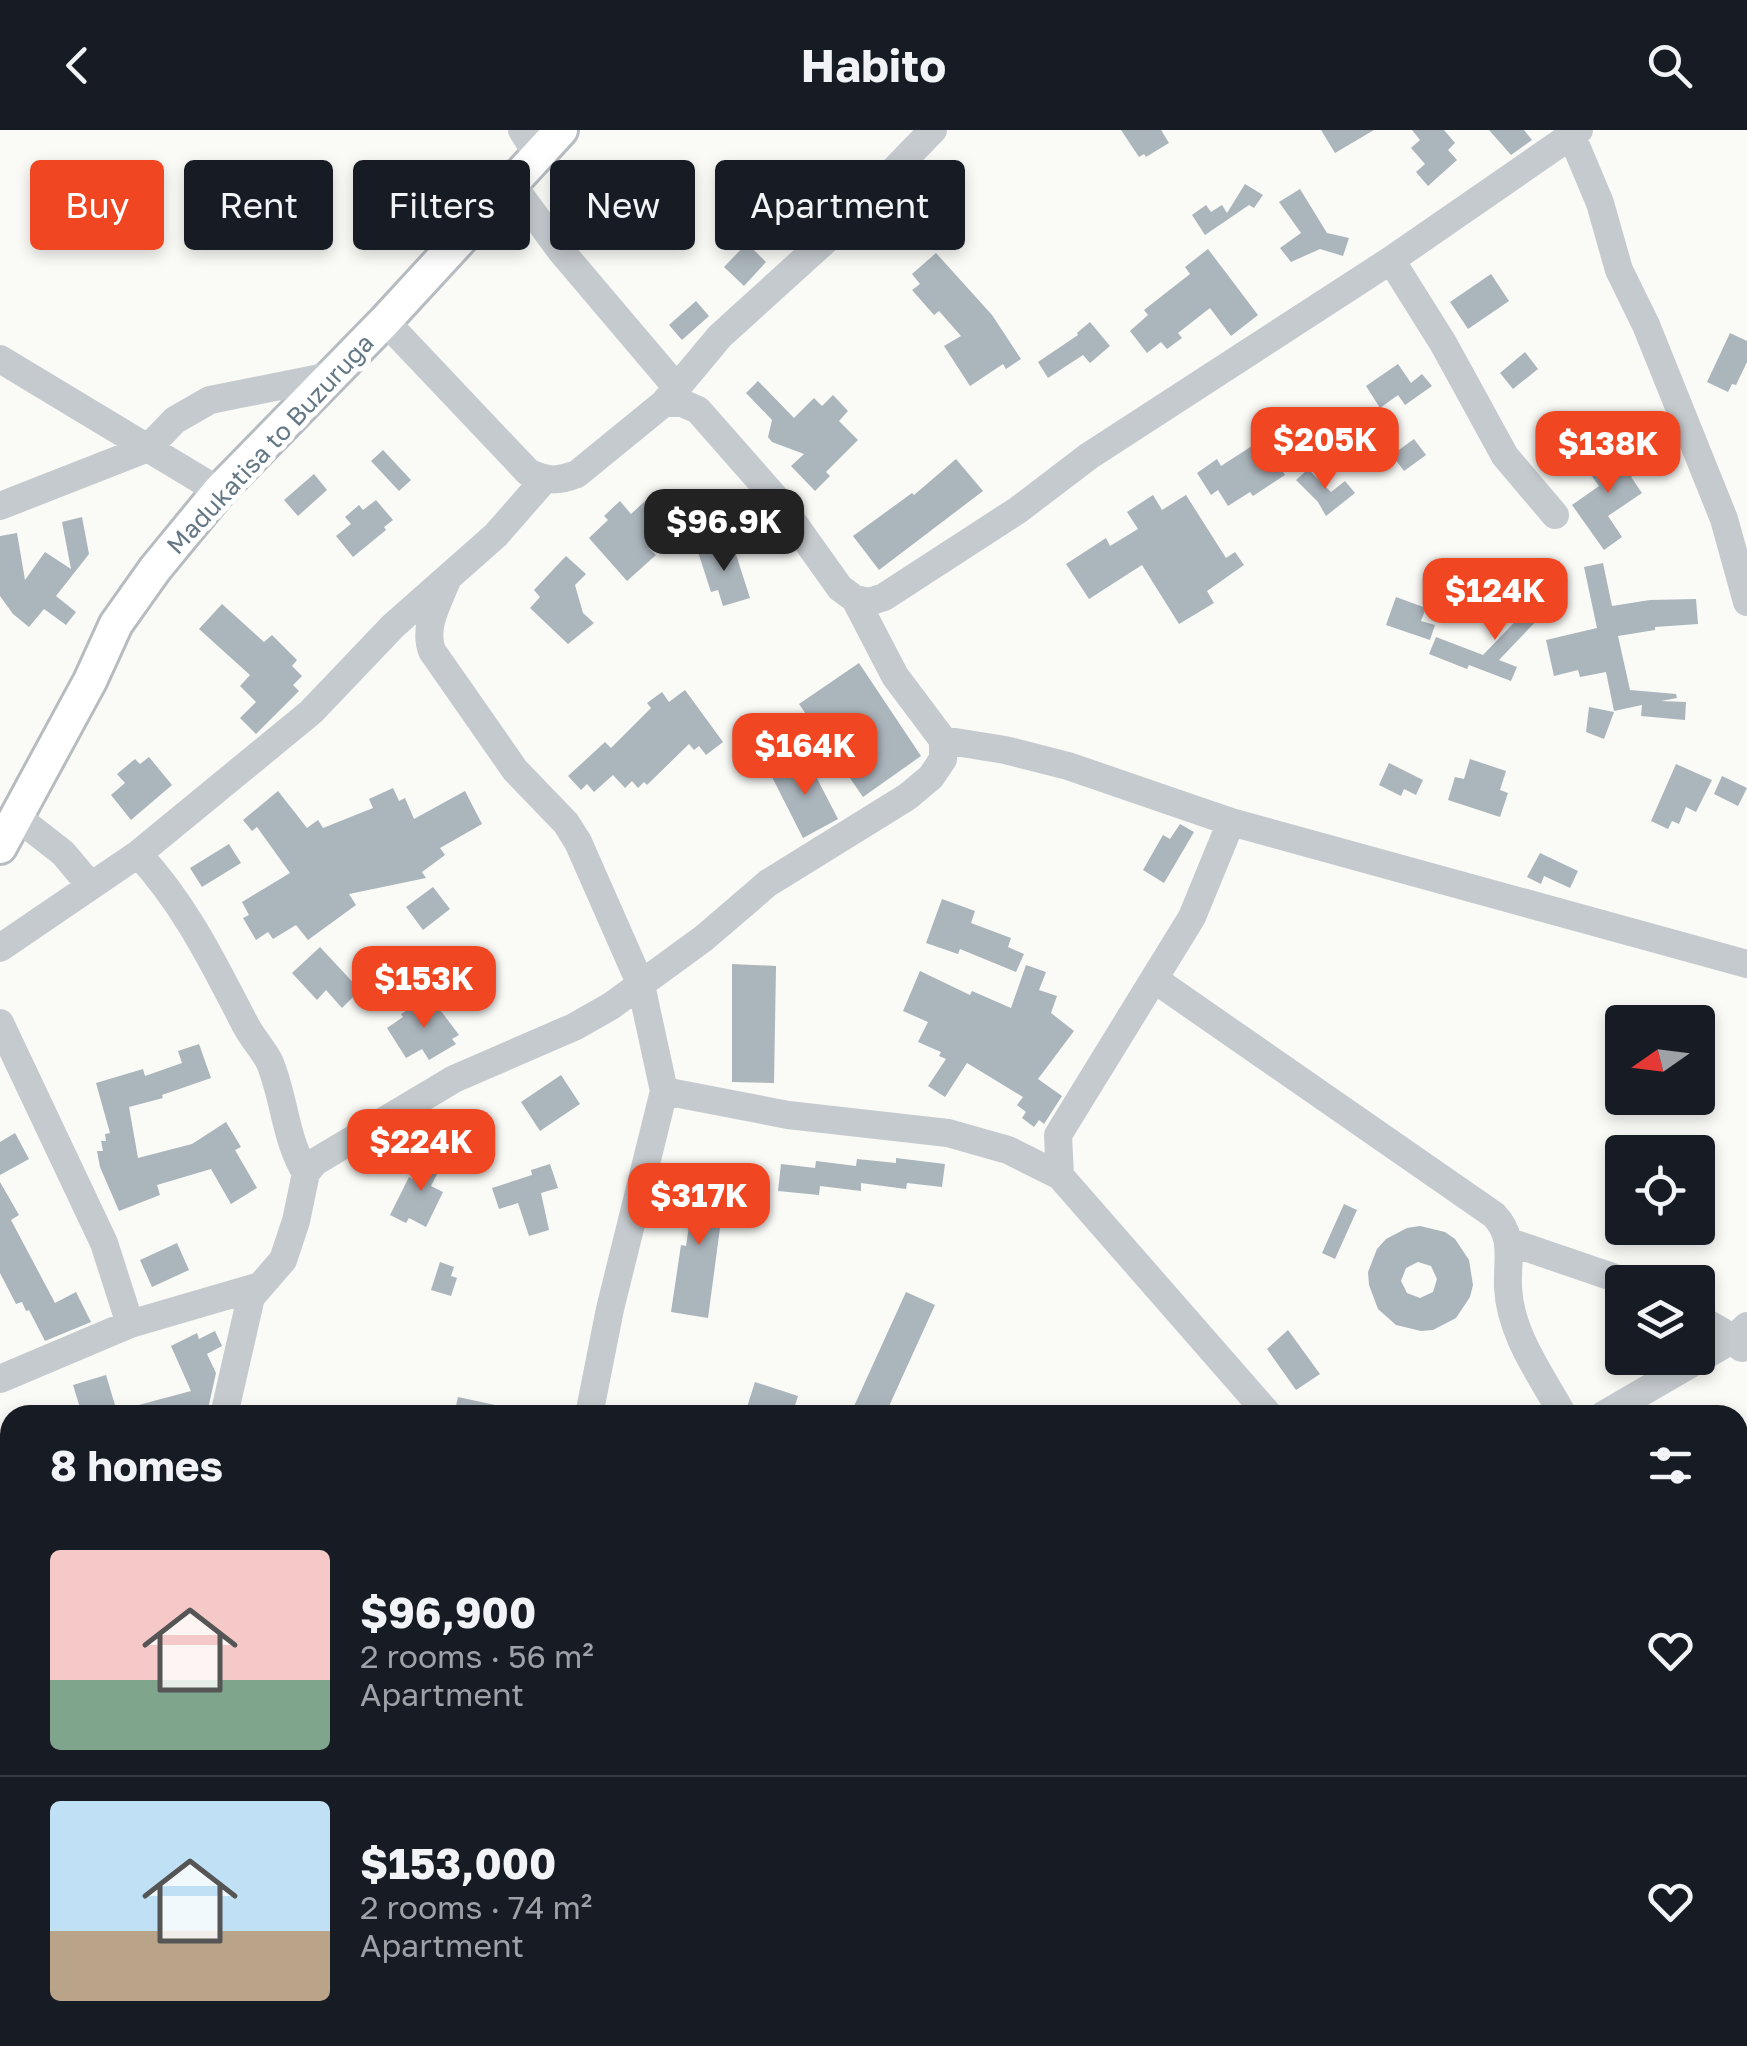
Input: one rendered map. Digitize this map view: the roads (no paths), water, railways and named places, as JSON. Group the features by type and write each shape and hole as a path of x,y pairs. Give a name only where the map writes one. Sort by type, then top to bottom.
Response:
{"main road":[{"name":"Madukatisa to Buzuruga","path":"529,142 561,130"},
{"name":"Madukatisa to Buzuruga","path":"0,847 116,624 154,569 219,491 450,250"}],"street":[{"path":"385,321 528,472 544,480 560,480 577,474 671,396 720,336 828,238 933,130"},
{"path":"530,210 671,396 698,410 778,501 840,588 855,599 869,602 884,598 1018,510 1090,456 1391,260 1575,132 1619,270 1646,325 1724,519 1747,602"},
{"path":"1391,260 1443,343 1505,456 1555,515"},
{"path":"0,359 219,491"},
{"path":"0,506 148,448 175,420 210,400 330,376"},
{"path":"0,948 138,854 311,712 393,626 496,535 544,480"},
{"path":"447,580 429,626 427,639 432,652 515,770 566,823 578,842 641,985 664,1090 610,1309 591,1405"},
{"path":"226,1405 251,1296 282,1260 296,1221 306,1174 314,1162 439,1088 574,1028 641,985 768,883 907,797 937,768 942,759 943,740 895,676 855,599"},
{"path":"943,740 1068,766 1231,822 1747,964"},
{"path":"17,817 63,853 90,885"},
{"path":"1060,1176 1058,1139 1192,917 1231,822"},
{"path":"138,854 171,891 270,1063 292,1146 306,1174"},
{"path":"1154,978 1494,1214 1506,1227 1510,1242 1508,1288 1518,1333 1558,1405"},
{"path":"0,1023 104,1242 130,1324"},
{"path":"664,1090 788,1115 948,1133 1019,1156 1060,1176 1260,1405"},
{"path":"1019,1156 1058,1139"},
{"path":"1510,1242 1605,1274"},
{"path":"0,1379 130,1324 257,1287"},
{"path":"1715,1326 1742,1339"},
{"path":"1621,1405 1742,1339"}]}
